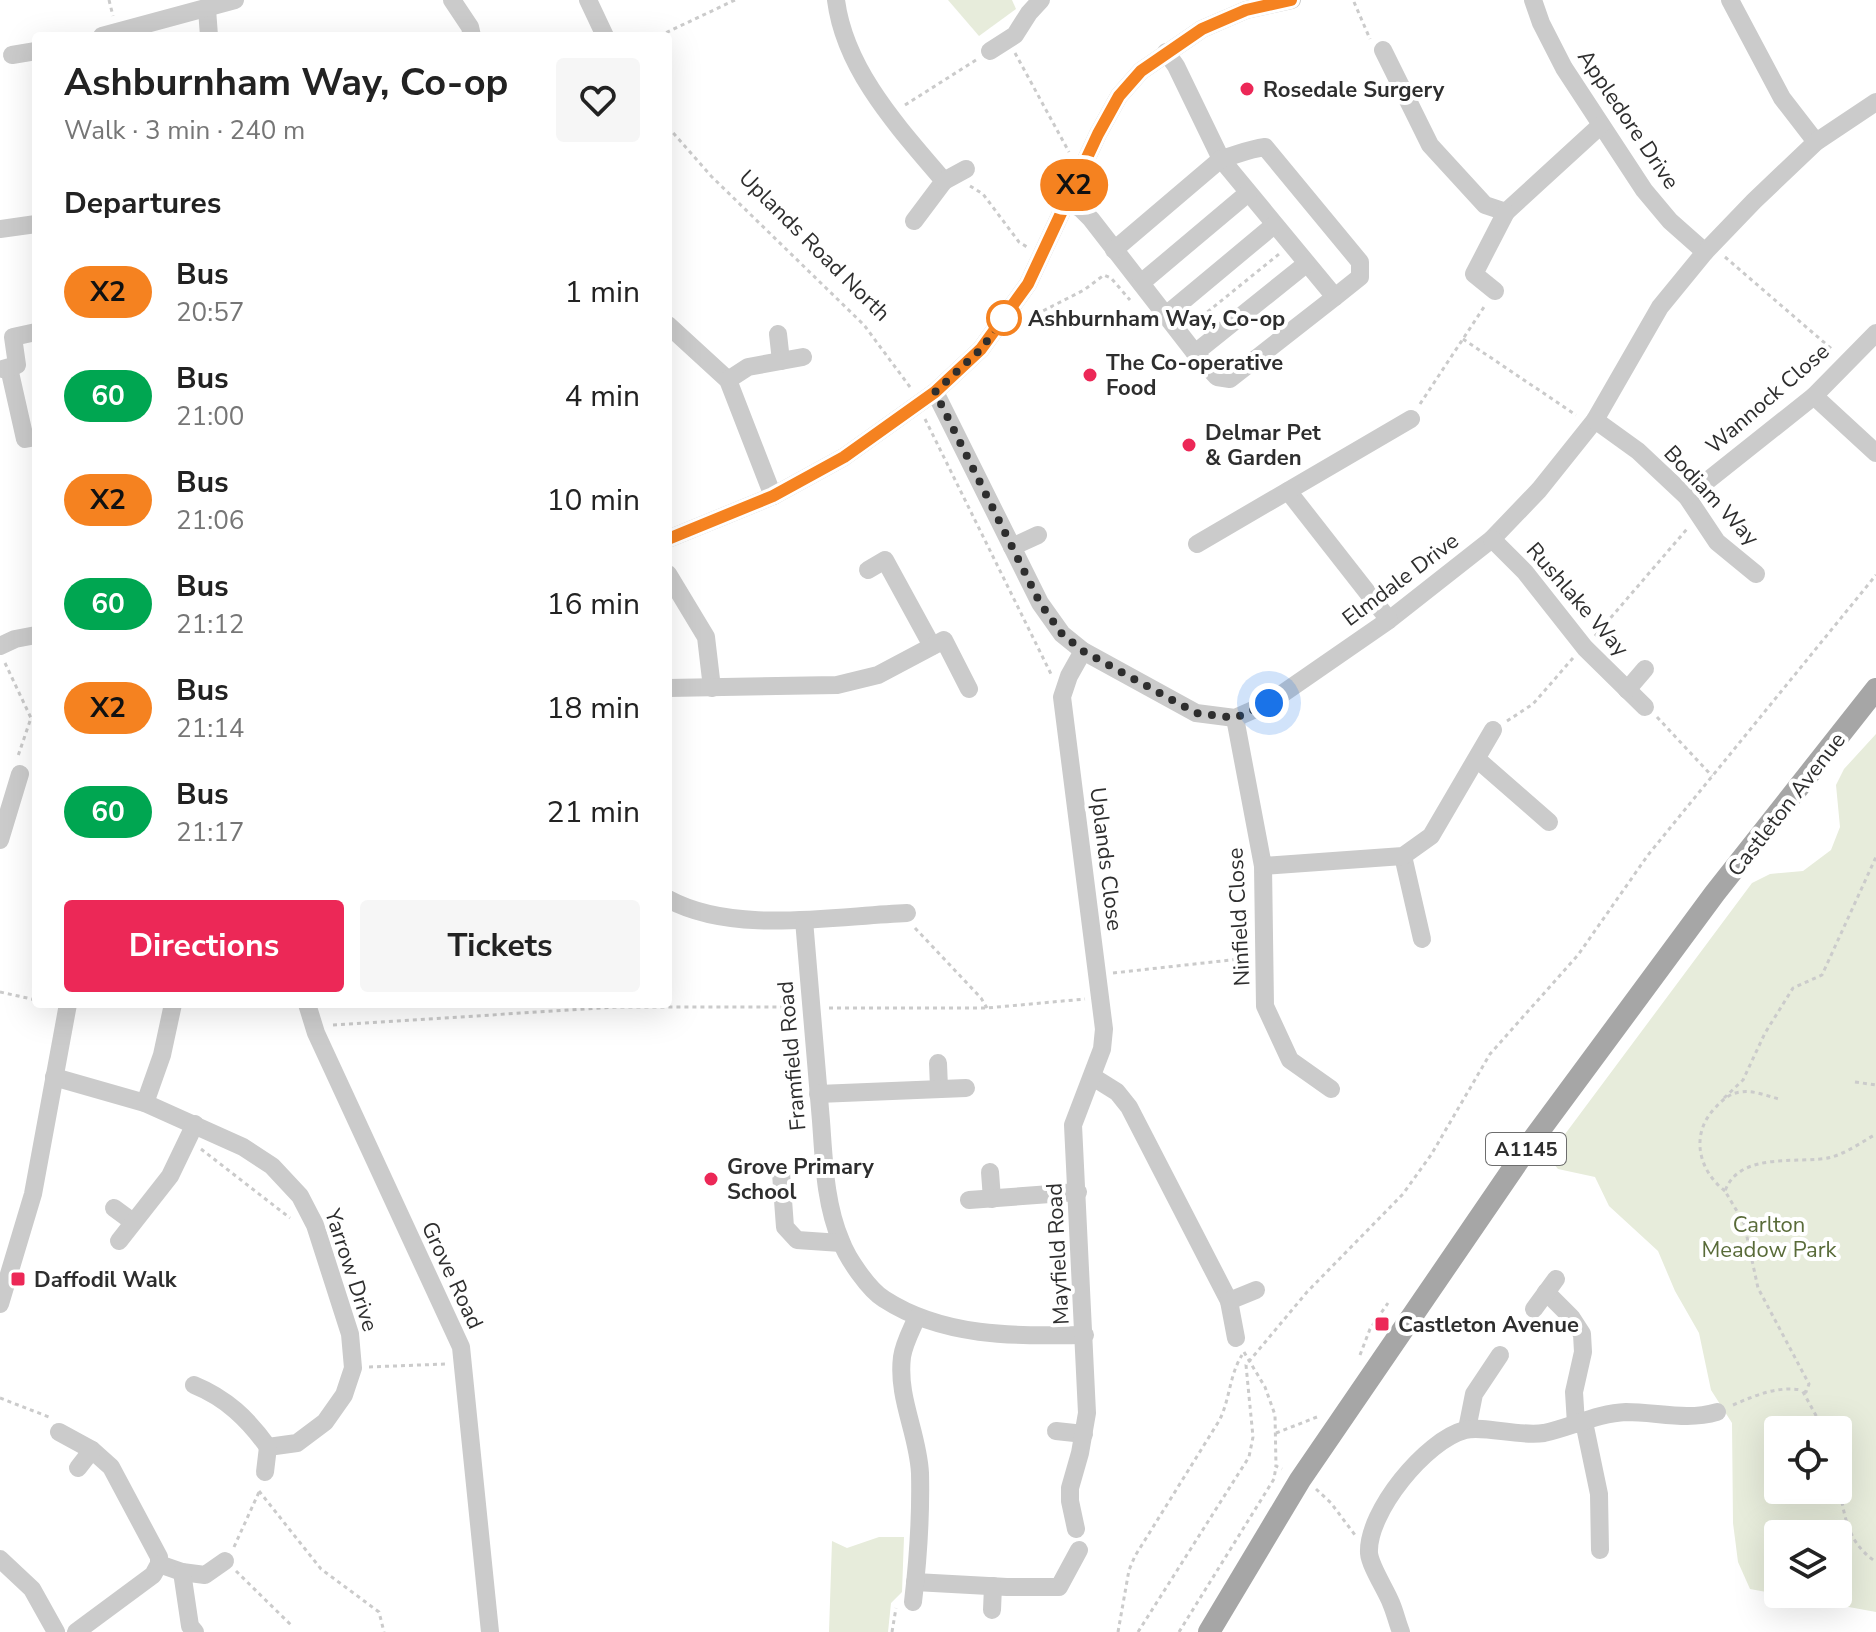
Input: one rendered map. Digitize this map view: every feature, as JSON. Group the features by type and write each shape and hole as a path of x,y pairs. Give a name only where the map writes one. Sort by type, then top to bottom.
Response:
{"main road":[{"name":"Castleton Avenue","path":"1209,1632 1300,1480 1534,1138 1689,928 1876,689"}],"street":[{"path":"118,32 235,0"},
{"path":"452,0 471,32"},
{"path":"588,0 603,32"},
{"path":"836,0 838,18 859,67 889,117 954,176 914,221"},
{"path":"990,51 1015,35 1041,0"},
{"path":"672,537 773,496 844,457 928,397 981,349 1028,284 1119,96 1141,71 1202,29 1246,10 1292,0"},
{"name":"Appledore Drive","path":"1533,0 1564,68 1644,190 1670,221 1705,252"},
{"path":"1730,0 1782,98 1816,142"},
{"path":"207,9 209,32"},
{"path":"1383,50 1430,145 1485,205 1506,212"},
{"path":"12,55 32,52"},
{"path":"1166,52 1176,66 1221,159 1335,297"},
{"name":"Elmdale Drive","path":"1235,718 1269,703 1389,620 1492,539 1539,490 1595,420 1660,307 1705,252 1816,142 1876,102"},
{"path":"1495,291 1474,274 1506,212 1601,125"},
{"path":"1067,202 1080,208 1195,353 1217,377 1230,379 1360,277 1360,262 1265,147 1221,159 1114,250"},
{"path":"1141,283 1248,193"},
{"path":"0,229 32,225"},
{"path":"1166,315 1274,225"},
{"path":"1195,353 1306,264"},
{"path":"672,329 728,380 773,496"},
{"path":"32,333 13,337 9,368 25,439 32,438"},
{"name":"Wannock Close","path":"1687,497 1814,396 1876,333"},
{"path":"778,334 781,361"},
{"path":"728,380 748,367 803,357"},
{"path":"1814,396 1876,453"},
{"path":"928,397 1040,603 1062,634 1083,651 1196,713 1235,718"},
{"path":"1197,544 1411,419"},
{"name":"Bodiam Way","path":"1595,420 1638,451 1687,497 1717,542 1756,574"},
{"path":"1288,491 1389,620"},
{"path":"1012,547 1038,535"},
{"name":"Rushlake Way","path":"1492,539 1525,572 1585,648 1645,707"},
{"path":"868,570 885,560 932,646"},
{"path":"672,581 706,637 712,688"},
{"path":"0,646 32,636"},
{"path":"672,688 837,685 878,675 944,640 969,689"},
{"path":"1062,697 1083,651"},
{"name":"Rushlake Way","path":"1627,690 1645,669"},
{"name":"Uplands Close","path":"1062,697 1104,1029 1102,1049 1093,1077"},
{"name":"Ninfield Close","path":"1235,718 1263,866 1265,1006 1290,1060 1331,1089"},
{"path":"1263,866 1403,856 1431,836 1493,730"},
{"path":"1478,760 1549,822"},
{"path":"0,840 20,774"},
{"path":"1403,856 1422,939"},
{"path":"672,901 718,918 804,920 907,913"},
{"name":"Framfield Road","path":"804,920 831,1209 841,1243 868,1284 882,1298 917,1317 984,1335 1085,1335"},
{"path":"0,1304 33,1194 67,1008"},
{"path":"145,1103 162,1055 172,1008"},
{"name":"Grove Road","path":"308,1008 461,1347 490,1632"},
{"path":"938,1063 939,1088"},
{"name":"Yarrow Drive","path":"54,1077 145,1103 192,1131 243,1147 272,1166 300,1196 315,1225 350,1334 353,1368"},
{"path":"1093,1077 1117,1092 1129,1107 1229,1301 1240,1345"},
{"name":"Mayfield Road","path":"1076,1529 1070,1488 1087,1413 1073,1125 1093,1077"},
{"path":"818,1094 966,1088"},
{"path":"119,1241 170,1176 192,1131"},
{"path":"990,1172 992,1199"},
{"path":"781,1173 785,1227 797,1240 841,1243"},
{"path":"969,1200 1078,1192"},
{"path":"114,1208 133,1222"},
{"path":"1534,1309 1551,1286 1582,1334 1583,1352 1574,1392 1599,1494 1600,1550"},
{"path":"1229,1301 1256,1290"},
{"path":"913,1602 920,1473 901,1378 902,1354 917,1317"},
{"path":"1467,1429 1474,1394 1500,1355"},
{"path":"268,1447 297,1443 325,1422 344,1395 353,1368"},
{"path":"194,1385 219,1386 252,1424 268,1447 265,1472"},
{"path":"1401,1632 1369,1554 1381,1508 1425,1452 1438,1442 1467,1429 1517,1435 1542,1433 1624,1412 1701,1417 1717,1412"},
{"path":"1056,1431 1084,1434"},
{"path":"59,1432 92,1450 111,1467 159,1557 153,1575 76,1632"},
{"path":"78,1468 92,1450"},
{"path":"915,1582 1059,1587 1079,1550"},
{"path":"0,1559 32,1589 56,1632"},
{"path":"159,1564 182,1572 205,1575 225,1561"},
{"path":"182,1572 190,1626 195,1632"},
{"path":"992,1610 1000,1587"}],"path":[{"path":"667,32 735,0"},
{"path":"1354,2 1374,49 1383,50"},
{"path":"1009,39 1064,147 1070,153"},
{"path":"889,117 990,51"},
{"name":"Uplands Road North","path":"672,132 711,176 864,325 928,397 926,425 1062,697"},
{"path":"954,176 983,194 1019,242 1028,247"},
{"path":"1181,333 1292,244"},
{"path":"1705,252 1724,257 1847,363"},
{"path":"1029,318 1084,290 1104,275 1111,278 1129,300"},
{"path":"1411,419 1495,291"},
{"path":"1463,339 1583,420 1595,420"},
{"path":"1493,730 1533,704 1699,519"},
{"path":"1138,1632 1249,1457 1253,1437 1246,1365 1307,1292 1403,1194 1431,1155 1490,1054 1578,955 1648,855 1876,575"},
{"path":"0,653 31,718 15,764 20,774"},
{"path":"1645,707 1712,776"},
{"path":"1717,1412 1772,1390 1788,1388 1806,1392 1809,1384 1758,1288 1744,1223 1725,1191 1711,1180 1700,1156 1699,1135 1706,1118 1743,1080 1765,1033 1793,988 1822,975 1876,857"},
{"path":"907,913 916,930 987,1008"},
{"path":"1097,975 1265,956"},
{"path":"0,992 32,999"},
{"path":"672,1007 987,1008 1100,998"},
{"path":"314,1026 601,1008"},
{"path":"1855,1082 1876,1085"},
{"path":"1724,1098 1739,1092 1755,1092 1779,1099"},
{"path":"192,1131 298,1224 315,1225"},
{"path":"1725,1191 1735,1176 1750,1167 1767,1162 1832,1156 1847,1152 1876,1134"},
{"path":"1357,1363 1370,1329 1388,1303"},
{"path":"1118,1632 1129,1570 1227,1405 1240,1345"},
{"path":"353,1368 462,1364"},
{"path":"1802,1390 1816,1416"},
{"path":"0,1398 60,1421 59,1432"},
{"path":"1276,1433 1323,1413"},
{"path":"1179,1632 1274,1479 1276,1466"},
{"path":"265,1472 235,1546 225,1561 291,1625"},
{"path":"259,1491 321,1569 379,1612 384,1632"},
{"path":"1842,1504 1845,1523 1861,1550 1876,1562"}],"green space":[{"path":"948,0 1012,0 1016,9 979,36"},
{"name":"Carlton Meadow Park","path":"1876,734 1876,1612 1852,1608 1852,1520 1764,1520 1764,1592 1750,1589 1738,1562 1733,1523 1732,1423 1711,1390 1699,1333 1675,1291 1658,1251 1609,1206 1595,1177 1558,1169 1548,1157 1752,883 1770,874 1803,871 1831,850 1840,827 1836,785 1844,769"},
{"path":"879,1537 904,1537 902,1592 891,1603 888,1632 829,1632 832,1541 847,1548"}],"bus line":[{"name":"X2","path":"672,537 773,496 844,457 935,392 981,349 1028,284 1098,134 1119,96 1141,71 1202,29 1246,10 1291,0"}],"place":[{"name":"Rosedale Surgery","path":"1247,89"},
{"name":"Ashburnham Way, Co-op","path":"1004,318"},
{"name":"The Co-operative Food","path":"1090,375"},
{"name":"Delmar Pet & Garden","path":"1189,445"},
{"name":"Grove Primary School","path":"711,1179"},
{"name":"Daffodil Walk","path":"18,1279"},
{"name":"Castleton Avenue","path":"1382,1324"}],"route":[{"path":"1004,318 981,349 935,392 1040,603 1062,634 1083,651 1196,713 1235,718 1269,703"}]}
